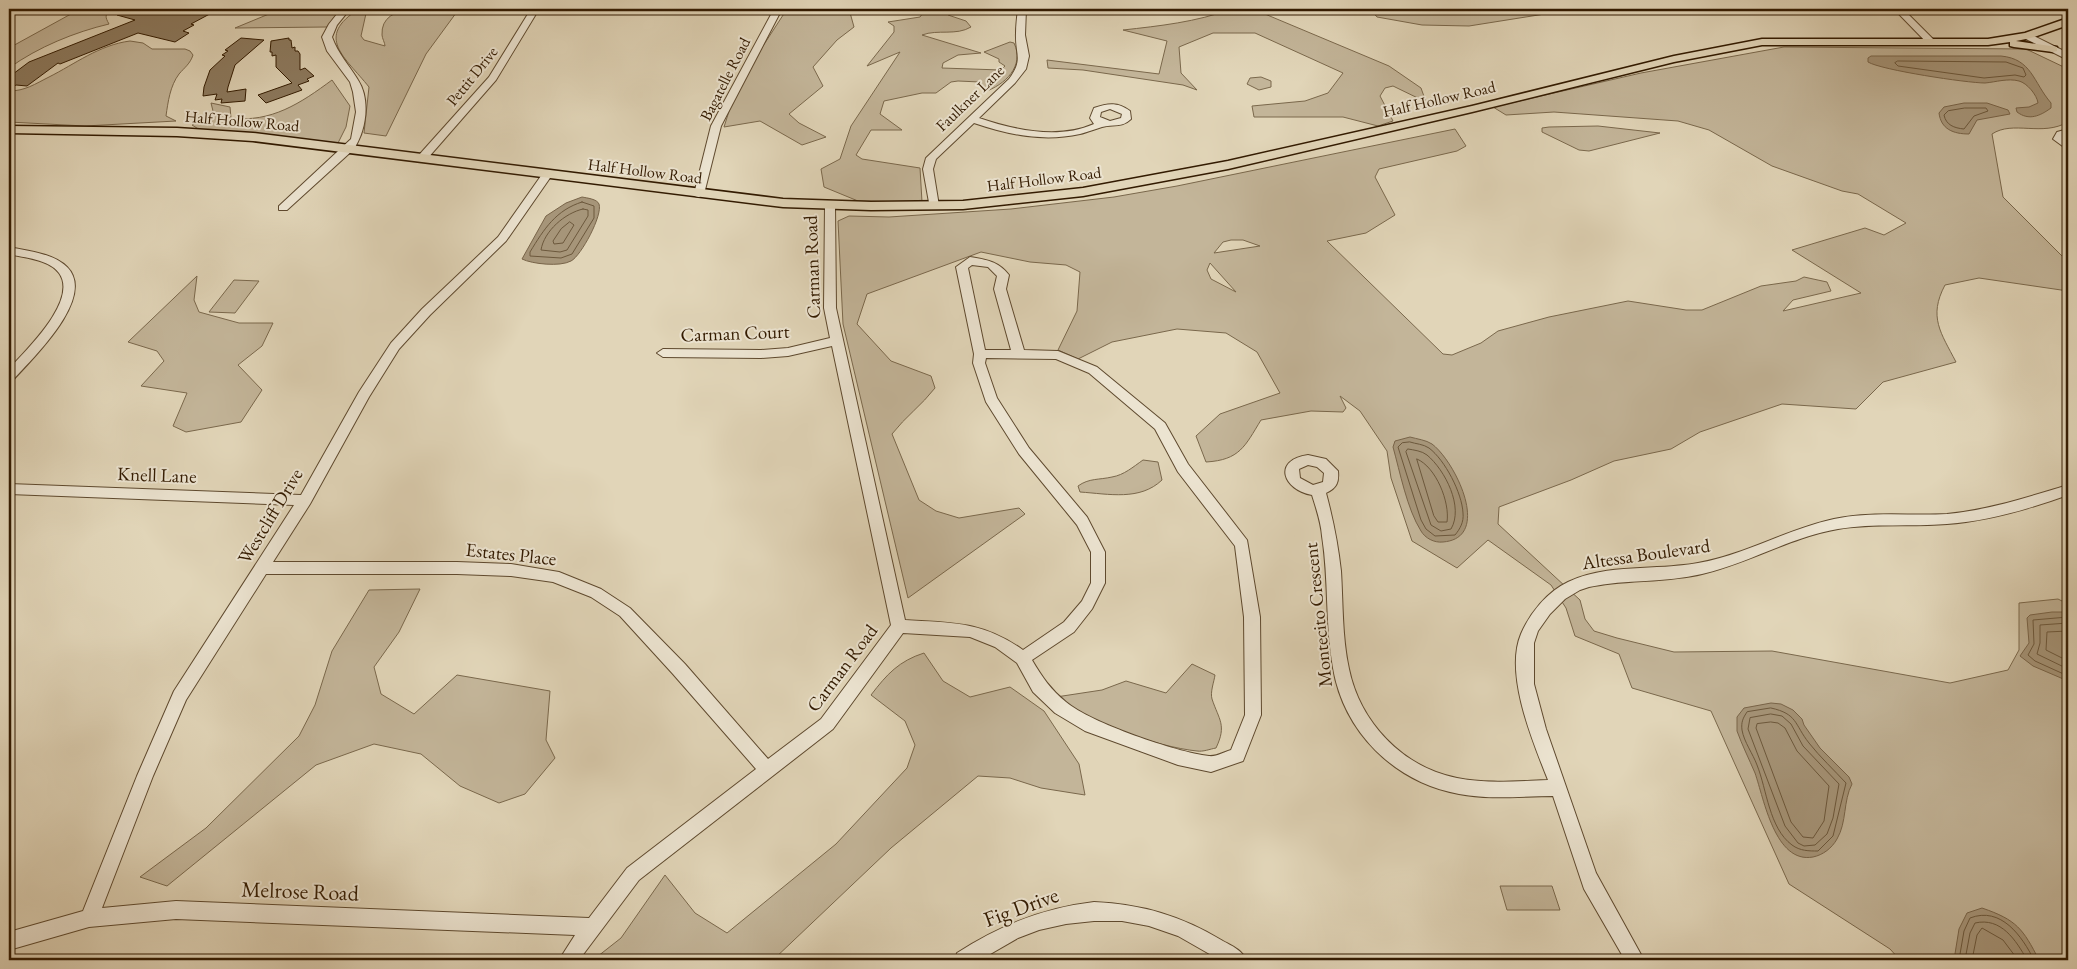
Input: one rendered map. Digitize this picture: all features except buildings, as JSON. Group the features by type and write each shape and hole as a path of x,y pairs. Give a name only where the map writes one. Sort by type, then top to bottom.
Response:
{"main road":[{"name":"Half Hollow Road","path":"9,130 194,132 423,157 547,175 759,201 830,205 934,206 1057,196 1228,165 1472,109 1664,61 1762,42 1966,43 2006,40 2027,36 2068,21"},
{"path":"2048,29 2044,40 2053,49"},
{"path":"1966,43 2031,44 2053,49"}],"street":[{"path":"284,208 349,148 356,139 361,112 358,92 351,77 332,52 327,37 333,24 346,9"},
{"name":"Pettit Drive","path":"423,157 493,78 535,9"},
{"name":"Bagatelle Road","path":"699,194 716,126 778,9"},
{"name":"Faulkner Lane","path":"934,206 928,169 931,158 1021,69 1024,56 1020,35 1022,9"},
{"path":"1898,9 1932,42"},
{"path":"2027,36 2068,57"},
{"path":"972,119 1009,131 1049,136 1095,127 1102,122"},
{"path":"2068,132 2061,134 2058,139 2068,147"},
{"name":"Westcliff Drive","path":"89,918 145,776 180,696 217,636 263,568 395,346 426,312 502,239 547,175"},
{"name":"Carman Road","path":"568,960 634,874 766,769 827,724 899,626 830,308 830,205"},
{"path":"9,251 36,254 57,263 69,277 70,298 57,322 9,377"},
{"path":"1018,352 1000,289 1004,275 991,264 970,261 962,267 980,354 979,363 991,398 1024,451 1082,520 1098,552 1098,583 1087,605 1069,627 1023,658"},
{"name":"Carman Court","path":"663,353 761,354 788,352 837,342"},
{"path":"899,626 971,630 1000,642 1023,658 1039,687 1061,708 1091,726 1178,757 1211,764 1237,756 1253,716 1252,617 1242,544 1183,468 1160,426 1093,370 1058,355 1018,352 980,354"},
{"name":"Knell Lane","path":"9,489 304,500"},
{"name":"Montecito Crescent","path":"1318,490 1330,537 1338,653 1345,691 1356,716 1377,742 1402,763 1434,778 1463,787 1488,789 1560,788"},
{"name":"Altessa Boulevard","path":"1635,960 1624,938 1595,892 1537,723 1524,664 1526,642 1537,618 1574,586 1592,581 1699,569 1746,556 1809,530 1837,524 1866,520 1945,519 1983,515 2019,507 2068,490"},
{"name":"Estates Place","path":"263,568 457,568 511,570 554,576 580,586 596,593 625,612 679,669 766,769"},
{"name":"Melrose Road","path":"9,941 89,918 176,910 592,927"},
{"name":"Fig Drive","path":"964,960 988,943 1022,927 1067,913 1113,911 1146,916 1178,926 1237,960"}],"shaded area":[{"path":"425,8 459,9 426,54 386,136 364,133 369,87 343,57 336,38 338,29 346,19 359,9 367,9 361,36 364,40 385,46 382,35 384,24 390,16 400,11"},
{"path":"80,9 110,9 106,16 109,24 57,41 32,53 9,68 9,48"},
{"path":"281,9 341,9 327,27 235,28"},
{"path":"787,9 849,9 854,27 837,40 813,67 823,86 789,114 799,123 826,137 802,145 760,121 724,127 737,86"},
{"path":"926,9 953,9 948,12 948,15 966,21 971,27 953,32 934,32 922,35 981,53 958,55 943,63 942,68 1001,70 1005,66 999,62 999,59 984,52 1010,42 1014,43 1017,51 1015,67 1011,74 999,85 984,92 984,86 980,82 958,81 951,82 936,93 922,93 884,101 880,114 902,130 871,130 856,155 862,159 920,168 922,202 858,201 824,187 821,169 840,159 851,126 900,52 867,66 894,32 894,26 888,22 920,17"},
{"path":"1231,9 1253,9 1389,66 1421,88 1426,102 1393,86 1385,88 1380,96 1393,121 1378,126 1343,117 1254,117 1252,106 1305,101 1328,93 1343,73 1255,33 1213,33 1179,47 1181,73 1197,90 1183,85 1083,70 1048,68 1047,60 1159,74 1167,41 1123,30 1191,20"},
{"path":"1370,9 1592,9 1551,13 1469,26 1422,25 1377,17"},
{"path":"130,41 143,43 152,49 185,49 193,55 173,84 170,94 166,116 176,121 85,126 9,122 9,91 30,87 108,46"},
{"path":"1784,47 2026,49 2068,69 2068,122 2048,128 2009,128 1992,134 2003,197 2068,262 2068,291 1979,278 1945,285 1937,306 1938,325 1956,362 1883,382 1856,409 1782,404 1700,432 1671,449 1614,461 1571,480 1499,507 1498,524 1580,600 1585,619 1594,631 1674,652 1772,651 1950,683 2008,670 2019,650 2019,603 2058,599 2068,604 2068,960 1900,960 1890,949 1789,884 1711,711 1632,688 1619,654 1575,636 1566,608 1551,585 1488,540 1457,568 1412,541 1391,478 1387,451 1360,411 1340,396 1346,408 1343,412 1311,411 1261,420 1246,444 1234,455 1217,461 1206,462 1196,436 1220,414 1280,393 1257,352 1226,333 1177,329 1112,342 1078,359 1058,350 1077,311 1080,272 1066,265 1030,262 981,252 867,294 857,324 891,361 931,376 935,388 892,434 919,500 936,511 959,518 1019,508 1025,514 908,598 843,324 838,221 849,216 889,217 1011,209 1114,197 1177,186 1455,129 1466,146 1457,151 1379,169 1375,177 1395,215 1366,233 1327,241 1443,354 1452,355 1481,343 1498,331 1549,317 1628,301 1686,310 1702,310 1761,286 1796,281 1804,277 1827,282 1831,291 1793,300 1783,311 1861,293 1792,250 1865,228 1884,235 1906,223 1858,194 1842,191 1772,166 1709,130 1678,121 1554,112 1506,115 1493,107 1641,73","holes":["1243,240 1260,246 1214,253 1223,242","1210,263 1236,292 1211,279 1207,270"]},
{"path":"1261,77 1271,81 1271,87 1259,90 1247,84 1250,78"},
{"path":"332,80 350,106 346,127 338,143 200,130 192,125 213,111 211,103 230,107 231,118 246,119 259,117 285,110"},
{"path":"1598,126 1660,133 1589,151 1579,150 1542,132 1542,128 1549,127"},
{"path":"197,276 194,300 199,312 239,323 273,323 262,346 238,365 262,390 241,422 186,432 173,426 187,393 141,386 164,361 157,351 128,342"},
{"path":"234,280 259,281 235,313 209,312"},
{"path":"1143,460 1158,462 1162,480 1153,487 1134,494 1124,495 1080,492 1078,486 1082,483 1120,474"},
{"path":"420,589 399,632 374,667 381,694 414,714 457,675 550,691 546,740 555,758 525,794 499,803 460,786 421,754 374,744 316,765 167,886 140,877 206,828 299,736 315,705 332,651 369,590"},
{"path":"924,653 943,681 970,697 1010,687 1044,711 1079,764 1085,795 1041,788 1010,778 978,776 891,848 773,960 593,960 621,938 665,875 695,913 727,933 836,844 907,768 915,745 905,721 871,695 900,664"},
{"path":"1192,664 1215,675 1212,699 1221,723 1221,734 1216,748 1204,751 1181,749 1143,739 1104,724 1056,697 1102,690 1126,681 1166,693"},
{"path":"1500,886 1552,886 1560,910 1507,910"}],"water":[{"path":"1871,56 2001,56 2011,58 2026,67 2031,73 2051,103 2051,108 2030,117 2017,112 2016,108 2029,107 2038,103 2036,96 2031,90 2019,81 2006,80 1985,83 1925,76 1889,69 1868,62 1868,58"},
{"path":"1964,103 1987,103 2008,110 2010,114 1977,120 1969,134 1953,132 1942,123 1939,113 1944,107"},
{"path":"582,197 596,201 599,204 599,209 595,226 575,258 560,264 539,263 522,259 546,216 566,203"},
{"path":"1410,437 1432,444 1441,453 1459,481 1468,514 1466,527 1458,537 1443,542 1433,541 1423,534 1416,522 1404,490 1393,447 1395,441"},
{"path":"2068,612 2068,681 2033,666 2020,656 2029,643 2027,618 2030,615"},
{"path":"1771,703 1781,704 1793,710 1802,719 1820,748 1849,777 1852,784 1837,839 1827,851 1817,856 1800,856 1789,850 1780,840 1767,813 1755,773 1737,731 1737,717 1744,708"},
{"path":"1982,908 1994,912 2018,927 2039,960 1954,960 1959,929 1967,913"}]}
